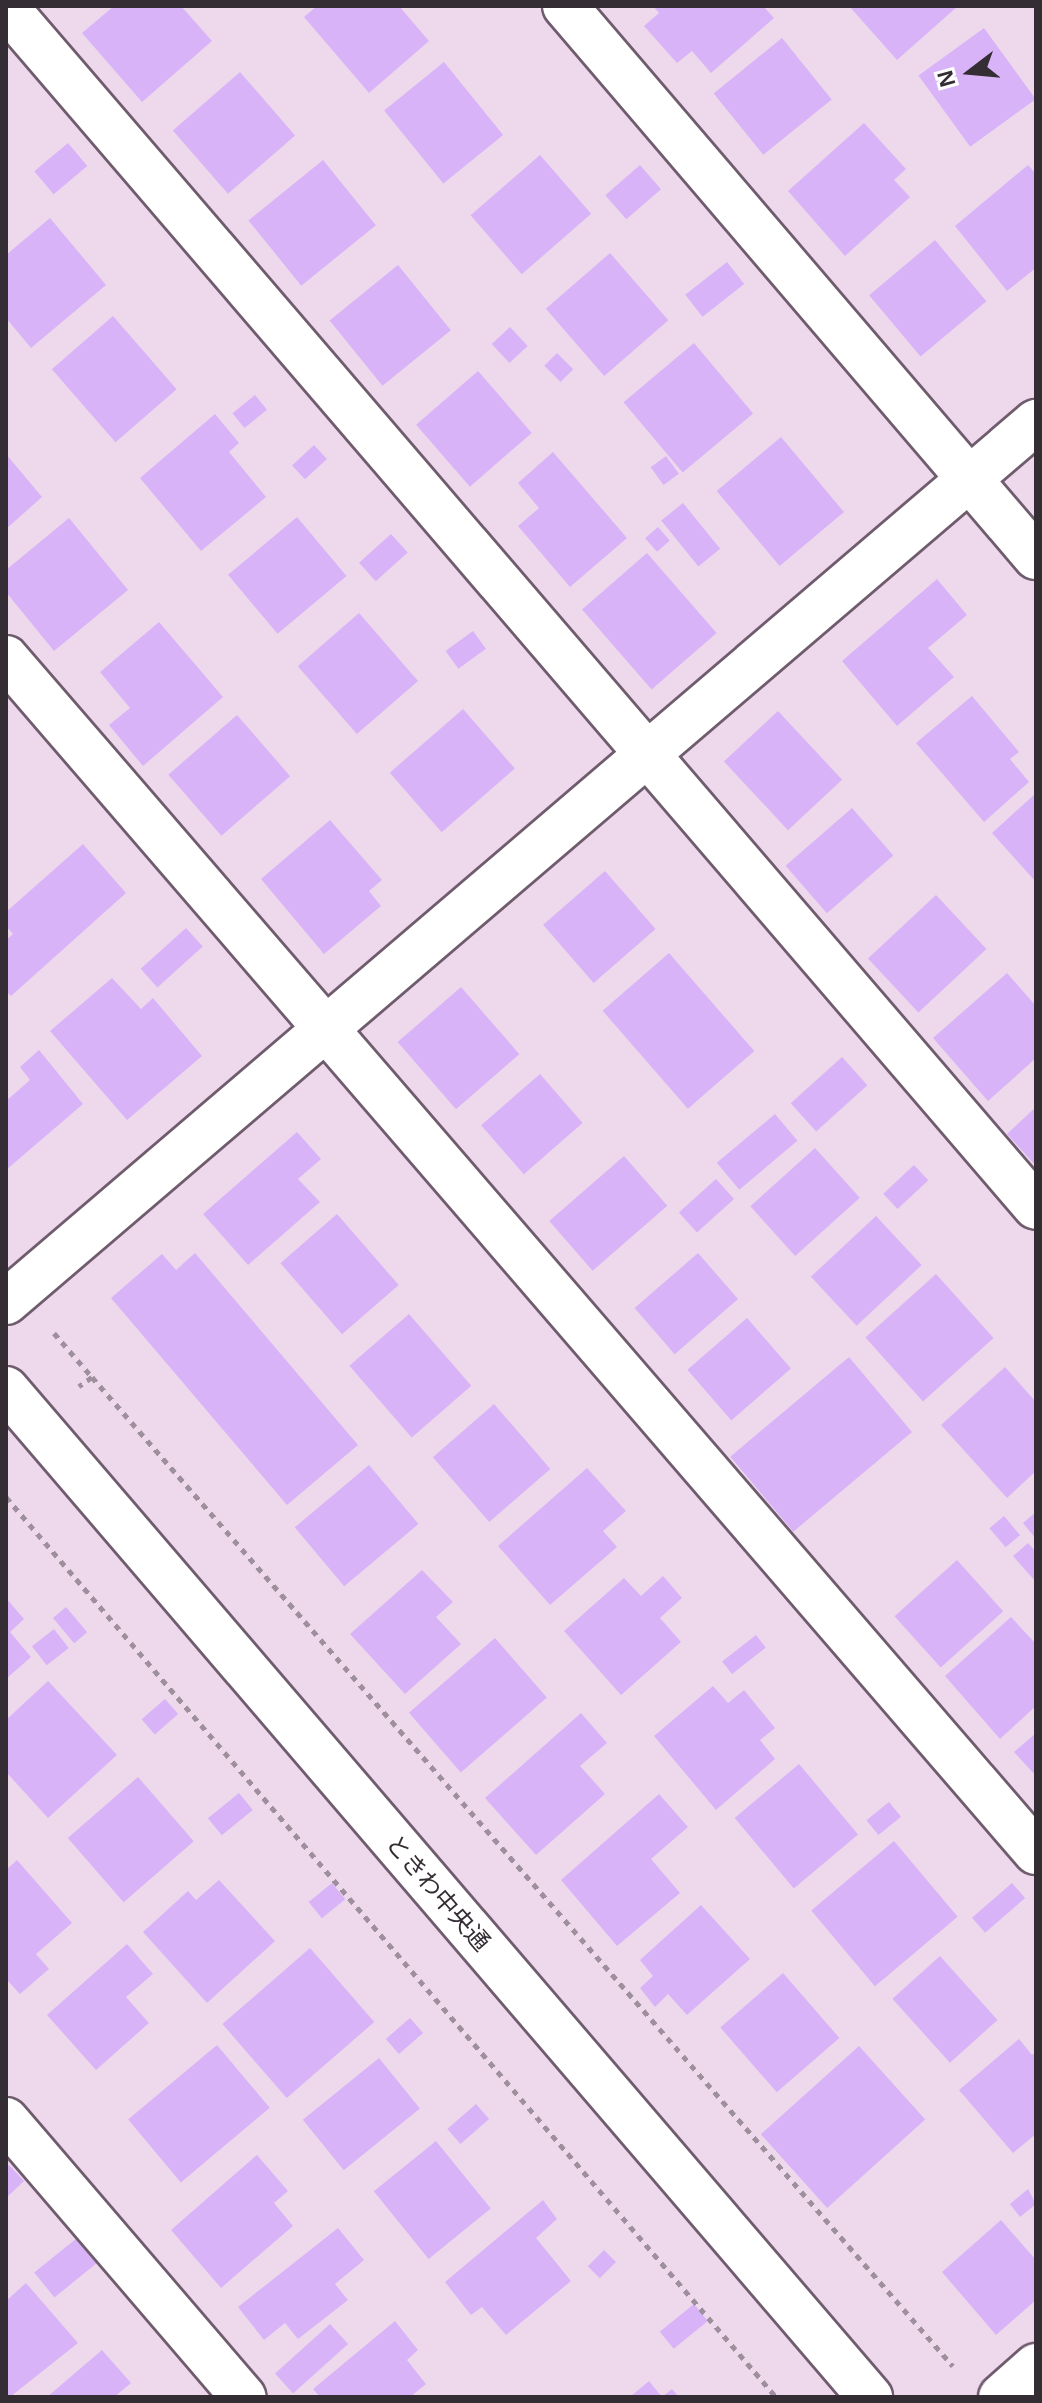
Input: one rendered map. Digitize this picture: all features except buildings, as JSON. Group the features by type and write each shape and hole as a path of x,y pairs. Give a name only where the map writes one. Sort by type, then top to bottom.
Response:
{"street":[{"path":"565,6 1036,557"},
{"path":"6,7 1036,1207"},
{"path":"6,1302 1036,422"},
{"path":"6,658 1036,1852"},
{"name":"ときわ中央通","path":"6,1389 870,2397"},
{"path":"6,2120 243,2397"},
{"path":"1001,2397 1036,2366"}],"path":[{"path":"92,1377 960,2373"},
{"path":"6,1497 776,2397"}]}
